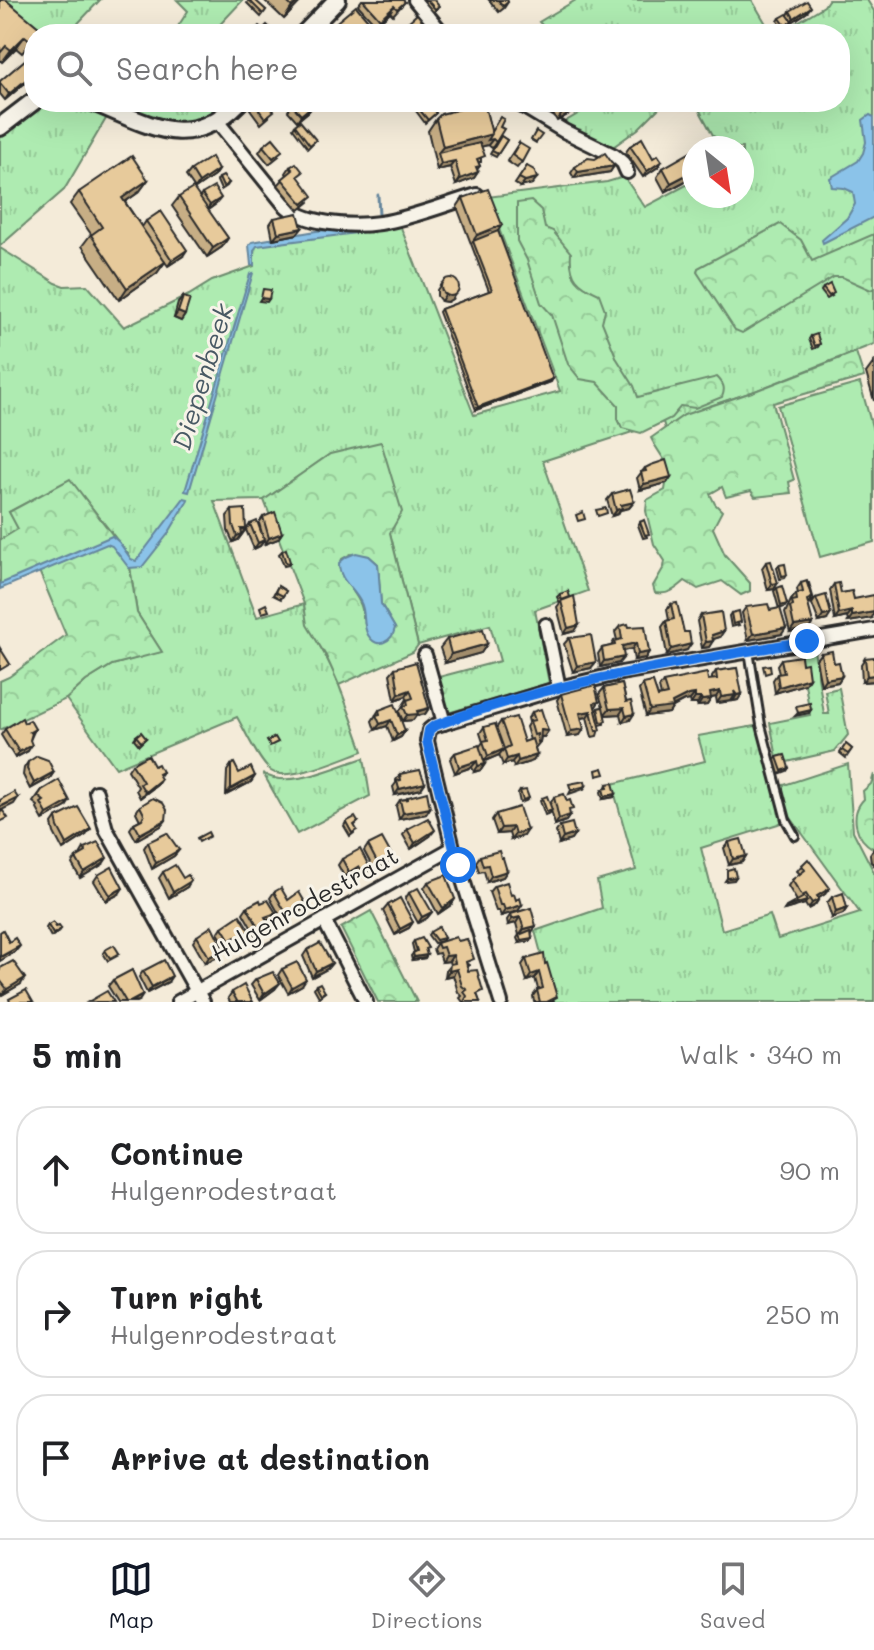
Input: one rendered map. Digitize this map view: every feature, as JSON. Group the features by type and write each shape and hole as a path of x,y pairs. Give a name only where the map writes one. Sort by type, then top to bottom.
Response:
{"street":[{"path":"314,24 337,0"},
{"path":"415,0 435,24"},
{"path":"0,127 24,109"},
{"path":"120,112 172,131 194,131 217,121 227,112"},
{"path":"533,112 615,156 627,172"},
{"path":"217,121 284,204 303,217 349,223 380,223 484,193"},
{"path":"546,625 559,688"},
{"path":"501,1002 453,848 427,741 429,730 559,688 621,673 874,630"},
{"path":"425,655 444,723"},
{"path":"96,792 106,829 200,996"},
{"name":"Hulgenrodestraat","path":"178,1002 200,996 324,920 453,848"},
{"path":"324,920 366,1002"}],"lane":[{"path":"749,651 761,725 786,820 795,836"}],"green space":[{"path":"0,0 100,0 77,24 24,24"},
{"path":"177,0 243,0 220,24 180,24 188,11"},
{"path":"576,0 752,0 766,24 541,24 539,22"},
{"path":"828,0 867,0 874,11 874,344 701,409 720,482 684,493 663,422 543,461 588,591 535,610 549,683 448,713 439,677 500,661 490,625 418,645 390,533 330,454 264,500 214,501 257,617 304,604 316,639 346,702 363,751 303,772 279,774 271,771 262,761 237,717 116,768 66,699 86,681 112,665 161,651 137,613 128,554 70,480 9,512 19,529 0,540 0,248 56,283 64,286 87,285 124,327 212,281 254,266 252,244 400,225 474,415 560,391 487,197 607,182 624,177 645,207 682,187 682,208 754,208 754,136 713,136 700,112 850,112 850,24 794,24 824,6"},
{"path":"32,112 95,112 107,117 64,190 0,246 0,136"},
{"path":"138,112 215,112 190,122 157,119"},
{"path":"581,112 655,112 610,149 561,124"},
{"path":"531,201 541,210 545,228 553,231 571,253 576,279 599,294 605,310 602,322 617,359 638,397 717,377 723,386 722,397 695,408 681,406 671,418 641,433 622,428 618,405 597,382 580,379 568,364 552,315 541,303 527,260 517,241 517,203"},
{"path":"780,224 801,240 812,261 874,234 874,288 871,290 842,277 834,277 742,333 735,330 697,272 698,268"},
{"path":"856,352 864,377 773,403 794,480 789,482 791,493 755,497 751,491 726,497 722,487 710,494 722,511 713,528 725,555 750,583 750,591 741,595 722,581 698,589 685,581 671,591 655,593 653,586 665,561 654,544 646,511 647,500 665,490 667,471 665,461 651,438 684,415"},
{"path":"860,383 874,434 874,542 820,557 778,406"},
{"path":"381,442 402,512 390,533 418,645 413,652 339,685 307,625 304,604 264,500 330,454","holes":["351,554 369,556 378,564 381,604 395,628 363,617 360,603 339,567 342,559"]},
{"path":"70,479 128,555 137,613 162,652 112,665 86,681 66,699 0,730 0,681 66,635 39,571 0,587 0,540 18,529 9,512"},
{"path":"814,650 824,714 829,714 825,691 839,688 848,735 835,751 787,762 784,755 777,757 770,723 810,715 800,653"},
{"path":"761,725 778,787 848,764 853,831 874,872 874,1002 554,1002 535,931 602,908 597,881 636,870 612,784 705,761 698,736","holes":["791,818 860,913 778,939 770,915 722,930 701,848"]},
{"path":"364,758 370,796 297,834 263,773 273,778 298,778"},
{"path":"874,774 874,849 862,839 856,819 859,805 864,799 863,791 871,784"},
{"path":"371,911 417,1002 378,1002 341,928"}],"water":[{"path":"870,115 874,117 874,217 823,243 822,240 847,218 855,204 853,192 832,187 830,178 858,161 866,142 863,120"},
{"path":"373,226 374,230 364,232 257,246 254,265 251,265 249,245 252,242 316,231"},
{"path":"253,273 189,492 185,491 250,274"},
{"path":"184,498 188,499 187,502 168,534 142,567 129,568 107,544 0,589 0,584 112,536 136,561"},
{"path":"356,553 369,556 378,564 381,604 395,628 391,637 384,642 376,642 368,635 361,603 340,569 339,563"}],"building":[{"path":"0,0 6,0 35,24 24,24 24,37 11,50 6,46 0,53"},
{"path":"249,0 255,0 266,10 263,14"},
{"path":"285,0 299,0 292,7"},
{"path":"363,0 405,2 397,9 394,6 380,19"},
{"path":"427,0 434,0 439,6 435,9"},
{"path":"807,1 811,7 794,18 790,11"},
{"path":"356,6 371,24 334,24"},
{"path":"417,14 425,24 410,24 408,22"},
{"path":"787,14 792,21 784,24 780,18"},
{"path":"24,61 24,81 9,94 0,81"},
{"path":"421,112 435,112 436,113 428,120"},
{"path":"486,112 492,134 443,147 436,119 441,114"},
{"path":"500,117 504,119 500,127 504,129 496,142 488,140 491,132"},
{"path":"300,121 316,140 310,145 295,125"},
{"path":"536,131 542,135 536,143 531,140"},
{"path":"501,136 507,140 498,154 492,151"},
{"path":"273,138 283,150 273,158 263,146"},
{"path":"642,138 653,158 658,155 662,161 647,171 630,146"},
{"path":"480,143 485,156 477,159 480,166 476,167 478,172 460,179 455,161 441,164 438,153"},
{"path":"519,143 529,149 522,162 512,155"},
{"path":"605,153 614,166 578,172 575,167 588,158 595,159"},
{"path":"132,156 148,180 122,198 165,262 127,288 91,235 102,227 79,192"},
{"path":"211,157 218,170 199,183 191,170"},
{"path":"682,157 682,177 671,183 663,168"},
{"path":"296,163 303,172 298,176 313,196 303,204 282,179"},
{"path":"527,166 534,170 537,178 525,181 519,178"},
{"path":"223,176 229,183 223,187 219,178"},
{"path":"214,187 221,198 210,205 202,194"},
{"path":"193,188 228,238 213,248 179,197"},
{"path":"488,189 502,225 477,235 463,198"},
{"path":"161,211 187,250 172,260 146,221"},
{"path":"298,213 302,228 278,233 274,218"},
{"path":"498,231 553,379 478,407 441,309 492,290 473,241"},
{"path":"450,278 459,287 450,296 441,287"},
{"path":"830,284 834,293 829,296 823,288"},
{"path":"263,289 271,290 269,299 261,298"},
{"path":"183,297 190,299 185,315 178,312"},
{"path":"817,334 820,344 815,346 811,336"},
{"path":"666,460 671,477 644,484 641,472"},
{"path":"630,489 634,502 621,505 622,508 616,510 612,494"},
{"path":"606,508 607,513 598,516 596,510"},
{"path":"245,509 246,529 241,529 242,534 237,536 232,510"},
{"path":"275,512 282,533 269,538 263,517"},
{"path":"583,512 585,519 578,521 576,515"},
{"path":"644,520 649,534 645,535 640,522"},
{"path":"257,521 264,540 258,543 250,524"},
{"path":"286,549 290,562 286,563 282,551"},
{"path":"771,561 778,583 772,584 766,562"},
{"path":"785,564 787,575 782,576 779,565"},
{"path":"807,581 812,598 807,600 813,623 794,626 790,607 793,606 792,601 797,600 796,594 803,592 801,583"},
{"path":"839,583 841,593 852,591 854,599 874,595 874,612 852,616 852,611 839,614 834,584"},
{"path":"278,586 286,591 283,596 275,592"},
{"path":"782,586 787,604 781,606 777,588"},
{"path":"568,591 570,597 562,600 560,594"},
{"path":"826,595 831,614 823,616 816,598"},
{"path":"574,596 579,625 568,628 561,601"},
{"path":"677,603 684,632 689,632 691,644 671,649 666,621 674,619 671,604"},
{"path":"266,604 269,611 262,613 260,607"},
{"path":"768,604 770,610 780,608 786,628 753,634 746,607"},
{"path":"739,611 741,622 733,624 731,613"},
{"path":"721,612 724,631 712,635 713,641 706,642 701,615"},
{"path":"628,624 629,627 645,626 649,652 638,654 636,643 622,646 624,657 604,661 602,648 615,645 614,641 622,639 620,626"},
{"path":"483,629 487,644 451,654 447,639"},
{"path":"591,635 596,662 577,666 569,638"},
{"path":"0,648 10,664 0,670"},
{"path":"832,651 834,663 839,662 842,676 825,679 821,653"},
{"path":"801,656 802,664 807,663 809,678 779,687 777,674 784,673 781,659"},
{"path":"874,657 874,675 867,676 865,658"},
{"path":"416,662 429,708 407,715 403,706 413,698 410,690 399,694 395,668"},
{"path":"770,665 771,672 765,674 763,666"},
{"path":"737,668 742,694 737,695 734,691 735,695 721,697 720,691 710,693 711,699 702,700 695,698 695,694 688,695 672,703 673,707 650,710 643,684 653,682 658,697 667,695 663,682 707,673 708,680 717,679 716,671"},
{"path":"622,684 626,702 631,701 634,714 626,716 624,708 609,709 604,688"},
{"path":"595,685 599,702 594,703 601,730 596,731 591,711 580,713 584,729 571,731 561,694"},
{"path":"810,703 811,710 798,713 796,706"},
{"path":"395,704 405,731 397,735 391,720 380,724 376,715 380,714 379,710"},
{"path":"603,707 606,721 601,722 598,708"},
{"path":"541,709 548,731 541,730 538,742 530,721 535,720 532,712"},
{"path":"516,717 524,742 532,739 537,755 518,761 517,756 507,759 504,749 510,746 501,721"},
{"path":"22,718 24,723 30,720 35,729 30,732 32,745 19,752 5,729"},
{"path":"495,724 504,749 488,756 483,741 488,740 484,727"},
{"path":"141,732 146,738 141,742 136,736"},
{"path":"275,737 278,742 270,746 267,741"},
{"path":"846,744 852,749 848,754 842,750"},
{"path":"479,745 485,764 478,766 477,761 459,767 455,753"},
{"path":"148,755 162,772 158,774 161,779 145,792 132,764"},
{"path":"785,755 789,768 782,771 777,757"},
{"path":"37,756 48,760 54,772 34,783 27,769 28,762"},
{"path":"234,763 239,773 251,767 255,776 231,789 231,765"},
{"path":"603,768 605,774 597,776 596,770"},
{"path":"420,770 425,783 399,789 397,781 401,780 400,774"},
{"path":"59,780 70,801 47,814 41,803 44,801 38,796"},
{"path":"585,781 586,786 571,790 569,784"},
{"path":"613,783 616,794 605,796 603,789"},
{"path":"526,790 529,798 523,800 520,791"},
{"path":"14,792 18,798 0,807 0,800"},
{"path":"427,792 430,808 403,813 400,800"},
{"path":"564,794 573,809 569,810 570,815 559,819 554,797"},
{"path":"547,796 552,810 547,812 542,798"},
{"path":"153,798 163,803 167,810 166,820 140,834 134,823 144,814 140,806"},
{"path":"78,807 91,829 67,844 56,818"},
{"path":"519,807 527,830 515,834 513,827 501,828 496,814"},
{"path":"3,811 8,818 0,822 0,812"},
{"path":"355,817 357,830 352,833 346,822"},
{"path":"428,818 435,830 415,843 407,829"},
{"path":"572,823 575,834 563,838 560,826"},
{"path":"208,832 210,836 199,842 197,838"},
{"path":"167,833 179,850 156,863 148,842"},
{"path":"382,838 392,856 378,864 368,845"},
{"path":"741,839 746,856 733,859 729,842"},
{"path":"98,842 107,858 84,872 76,858 86,852 84,848"},
{"path":"360,849 370,868 363,872 359,866 349,872 342,859"},
{"path":"499,851 507,871 491,876 488,865 483,866 480,856"},
{"path":"808,859 830,888 812,903 806,894 802,896 792,880 805,870 802,865"},
{"path":"175,865 183,878 188,875 191,881 173,892 163,872"},
{"path":"112,867 123,888 110,895 98,875"},
{"path":"734,868 736,877 727,878 727,870"},
{"path":"446,875 455,899 443,908 428,882"},
{"path":"507,882 511,895 514,894 516,900 520,898 522,905 505,910 500,905 494,886"},
{"path":"281,888 288,900 299,892 306,904 287,915 274,892"},
{"path":"418,888 432,912 422,917 409,893"},
{"path":"843,893 847,908 836,912 832,897"},
{"path":"804,897 807,901 786,907"},
{"path":"400,898 413,922 400,929 388,905"},
{"path":"260,900 261,903 268,900 276,913 265,917 270,925 260,930 247,907"},
{"path":"531,908 536,926 524,929 520,917 512,919 511,914"},
{"path":"240,915 250,931 244,934 246,938 238,942 235,937 230,940 222,927"},
{"path":"53,922 61,929 53,934 48,925"},
{"path":"212,926 224,950 209,957 197,936"},
{"path":"439,927 444,938 436,940 430,932"},
{"path":"3,930 9,942 15,938 20,946 0,957 0,932"},
{"path":"531,930 532,938 521,940 519,935"},
{"path":"456,937 458,941 467,939 474,959 466,962 468,971 477,970 483,991 477,994 480,1002 464,1002 467,996 464,992 467,990 462,986 457,969 449,971 450,964 455,963 453,955 446,956 443,947 439,948 437,943"},
{"path":"422,938 428,948 425,949 427,955 414,957 413,953 417,951 414,941"},
{"path":"320,943 332,963 316,971 307,950"},
{"path":"114,945 119,953 110,958 105,950"},
{"path":"544,954 557,997 540,1002 537,990 543,988 539,972 531,975 526,959"},
{"path":"164,960 172,976 152,987 143,971"},
{"path":"13,961 25,978 7,989 0,980 0,968"},
{"path":"297,962 306,979 292,987 282,969"},
{"path":"132,970 143,995 126,1002 113,980"},
{"path":"273,972 280,983 264,994 256,979"},
{"path":"320,983 325,992 321,994 316,985"},
{"path":"244,985 253,1002 236,1002 232,992"},
{"path":"26,990 33,1002 10,1002 9,999"},
{"path":"107,991 114,1002 88,1002"}],"waterway":[{"name":"Diepenbeek","path":"372,218 379,216 378,195"}],"route":[{"path":"458,865 427,741 429,730 434,726 559,688 621,673 807,641"}]}
